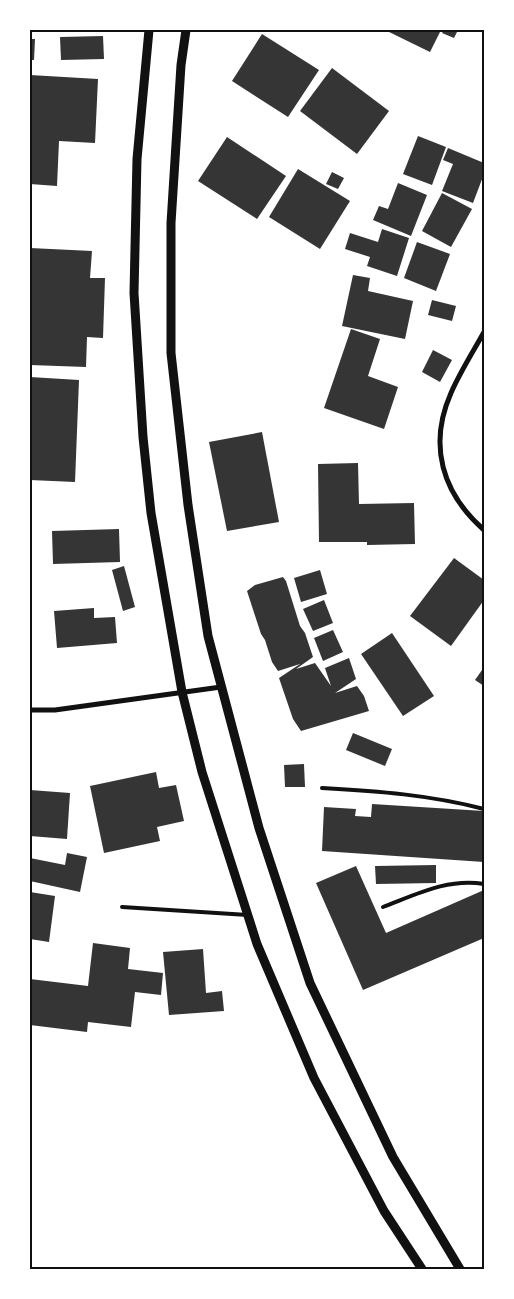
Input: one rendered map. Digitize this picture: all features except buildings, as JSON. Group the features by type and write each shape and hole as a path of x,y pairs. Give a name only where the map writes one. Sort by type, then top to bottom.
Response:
{"street":[{"path":"150,30 137,159 134,292 143,438 151,513 182,692 202,772 257,944 314,1078 384,1210 422,1269"},
{"path":"186,30 181,65 170,223 171,353 188,504 208,636 259,828 310,983 393,1157 460,1269"},
{"path":"484,332 451,393 442,421 439,454 448,485 471,519 484,530"},
{"path":"30,710 55,710 221,687"}],"lane":[{"path":"322,788 378,791 452,800 484,809"},
{"path":"383,907 437,887 468,881 484,884"},
{"path":"122,907 248,915"}]}
